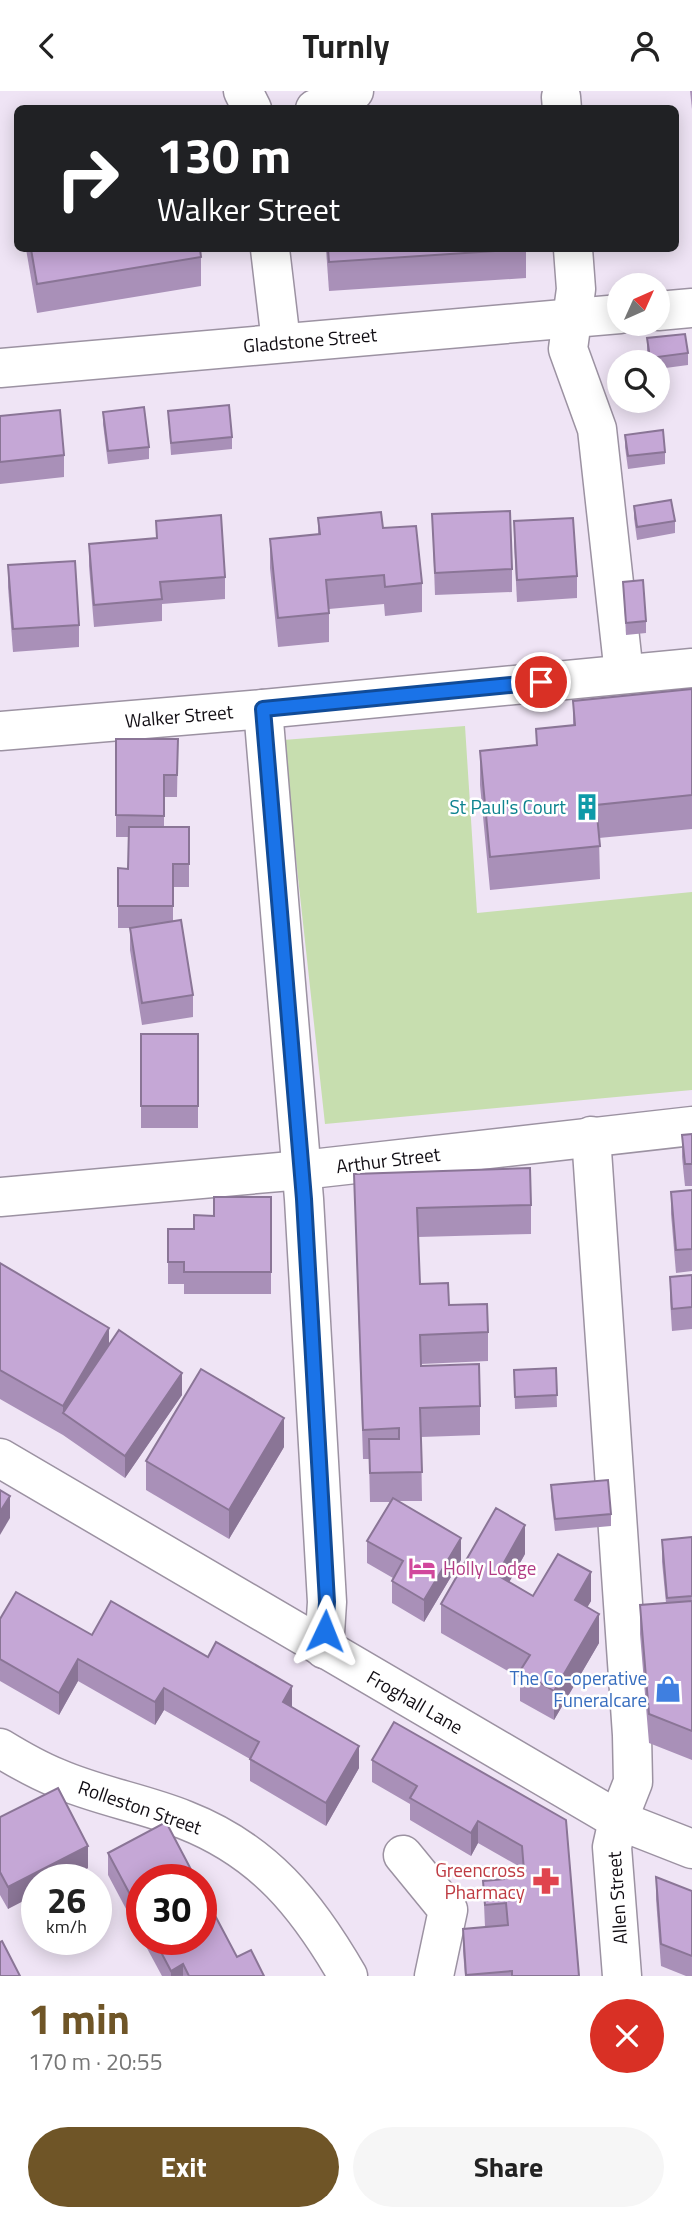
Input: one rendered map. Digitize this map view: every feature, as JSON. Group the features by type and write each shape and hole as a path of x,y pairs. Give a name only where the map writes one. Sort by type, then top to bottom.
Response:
{"street":[{"path":"324,105 354,91"},
{"path":"270,252 281,342"},
{"path":"573,252 576,289 568,349 597,429 624,674"},
{"path":"670,310 692,308"},
{"name":"Gladstone Street","path":"0,368 607,315"},
{"name":"Walker Street","path":"0,731 263,709 692,667"},
{"path":"263,709 302,1170 327,1602 324,1649"},
{"name":"Arthur Street","path":"0,1198 302,1170 692,1126"},
{"name":"Allen Street","path":"591,1136 632,1735 633,1782 618,1820 612,1847 622,1976"},
{"name":"Froghall Lane","path":"0,1458 618,1820 692,1849"},
{"name":"Rolleston Street","path":"0,1748 58,1779 186,1820 232,1843 271,1872 304,1906 348,1976"},
{"path":"403,1855 449,1910 433,1976"}],"green space":[{"path":"465,726 477,913 692,892 692,1090 325,1124 283,740"}],"building":[{"path":"32,252 200,252 201,257 37,284"},
{"path":"328,252 481,252 329,262"},
{"path":"685,334 688,353 670,355 670,350 649,350 647,338"},
{"path":"229,405 232,437 171,443 168,411"},
{"path":"144,407 149,447 108,451 103,412"},
{"path":"60,410 64,455 0,462 0,416"},
{"path":"663,430 665,452 628,456 625,435"},
{"path":"671,500 675,521 637,527 634,506"},
{"path":"510,511 512,569 435,573 432,514"},
{"path":"381,512 383,528 416,526 422,583 385,587 384,575 326,580 329,613 278,618 270,539 320,534 318,518"},
{"path":"221,515 225,577 160,582 162,599 94,605 89,544 157,538 156,521"},
{"path":"573,518 577,576 517,580 514,521"},
{"path":"75,561 79,625 13,629 8,565"},
{"path":"643,580 646,621 626,623 623,582"},
{"name":"St Paul's Court","path":"692,689 692,795 596,805 600,846 490,857 480,751 537,745 536,729 575,725 573,701"},
{"path":"116,739 178,739 177,775 164,775 164,816 116,815"},
{"path":"129,827 189,827 189,864 173,864 173,906 118,906 118,868 128,869"},
{"path":"181,920 193,995 142,1003 130,928"},
{"path":"141,1034 198,1034 198,1106 141,1106"},
{"path":"692,1134 692,1164 685,1164 682,1135"},
{"path":"530,1168 531,1205 417,1208 420,1284 448,1283 449,1305 487,1304 488,1332 420,1335 421,1366 479,1364 480,1406 420,1408 422,1472 370,1473 369,1439 399,1439 399,1428 363,1430 354,1174"},
{"path":"692,1190 692,1249 676,1250 671,1192"},
{"path":"214,1197 271,1197 271,1272 184,1272 184,1262 168,1262 168,1229 194,1229 194,1215 214,1216"},
{"path":"0,1263 109,1328 63,1406 0,1370"},
{"path":"692,1275 692,1307 672,1309 670,1277"},
{"path":"119,1330 182,1373 125,1456 63,1413"},
{"path":"556,1368 557,1395 515,1397 514,1370"},
{"path":"201,1369 284,1418 229,1510 146,1461"},
{"path":"608,1480 611,1514 555,1519 551,1485"},
{"path":"0,1490 10,1496 0,1512"},
{"path":"393,1498 461,1538 424,1600 392,1581 403,1561 367,1541"},
{"path":"496,1508 525,1525 497,1575 533,1596 558,1554 591,1572 575,1600 599,1614 554,1691 520,1671 530,1655 441,1604"},
{"path":"692,1537 692,1596 667,1598 662,1540"},
{"path":"16,1592 92,1635 111,1601 208,1657 216,1642 292,1686 283,1702 359,1746 326,1803 250,1759 259,1742 164,1688 155,1702 78,1659 59,1693 0,1659 0,1619"},
{"name":"The Co-operative Funeralcare","path":"692,1601 692,1731 649,1714 640,1605"},
{"path":"394,1722 566,1820 579,1976 512,1976 512,1971 466,1975 463,1929 508,1925 506,1903 485,1905 483,1881 504,1879 503,1872 524,1871 522,1846 478,1821 471,1833 410,1798 417,1786 372,1760"},
{"path":"58,1788 88,1846 53,1864 21,1864 21,1880 8,1887 0,1872 0,1817"},
{"path":"166,1822 188,1864 126,1864 126,1887 108,1853"},
{"path":"656,1877 692,1891 692,1956 661,1944"},
{"path":"217,1919 237,1957 251,1950 264,1976 189,1976 183,1964 171,1971 162,1955 217,1955"},
{"path":"2,1941 20,1976 0,1976"}],"place":[{"name":"St Paul's Court","path":"587,807"},
{"name":"Holly Lodge","path":"422,1568"},
{"name":"The Co-operative Funeralcare","path":"668,1689"},
{"name":"Greencross Pharmacy","path":"546,1881"}],"route":[{"path":"325,1631 327,1602 304,1199 263,709 541,682"}]}
